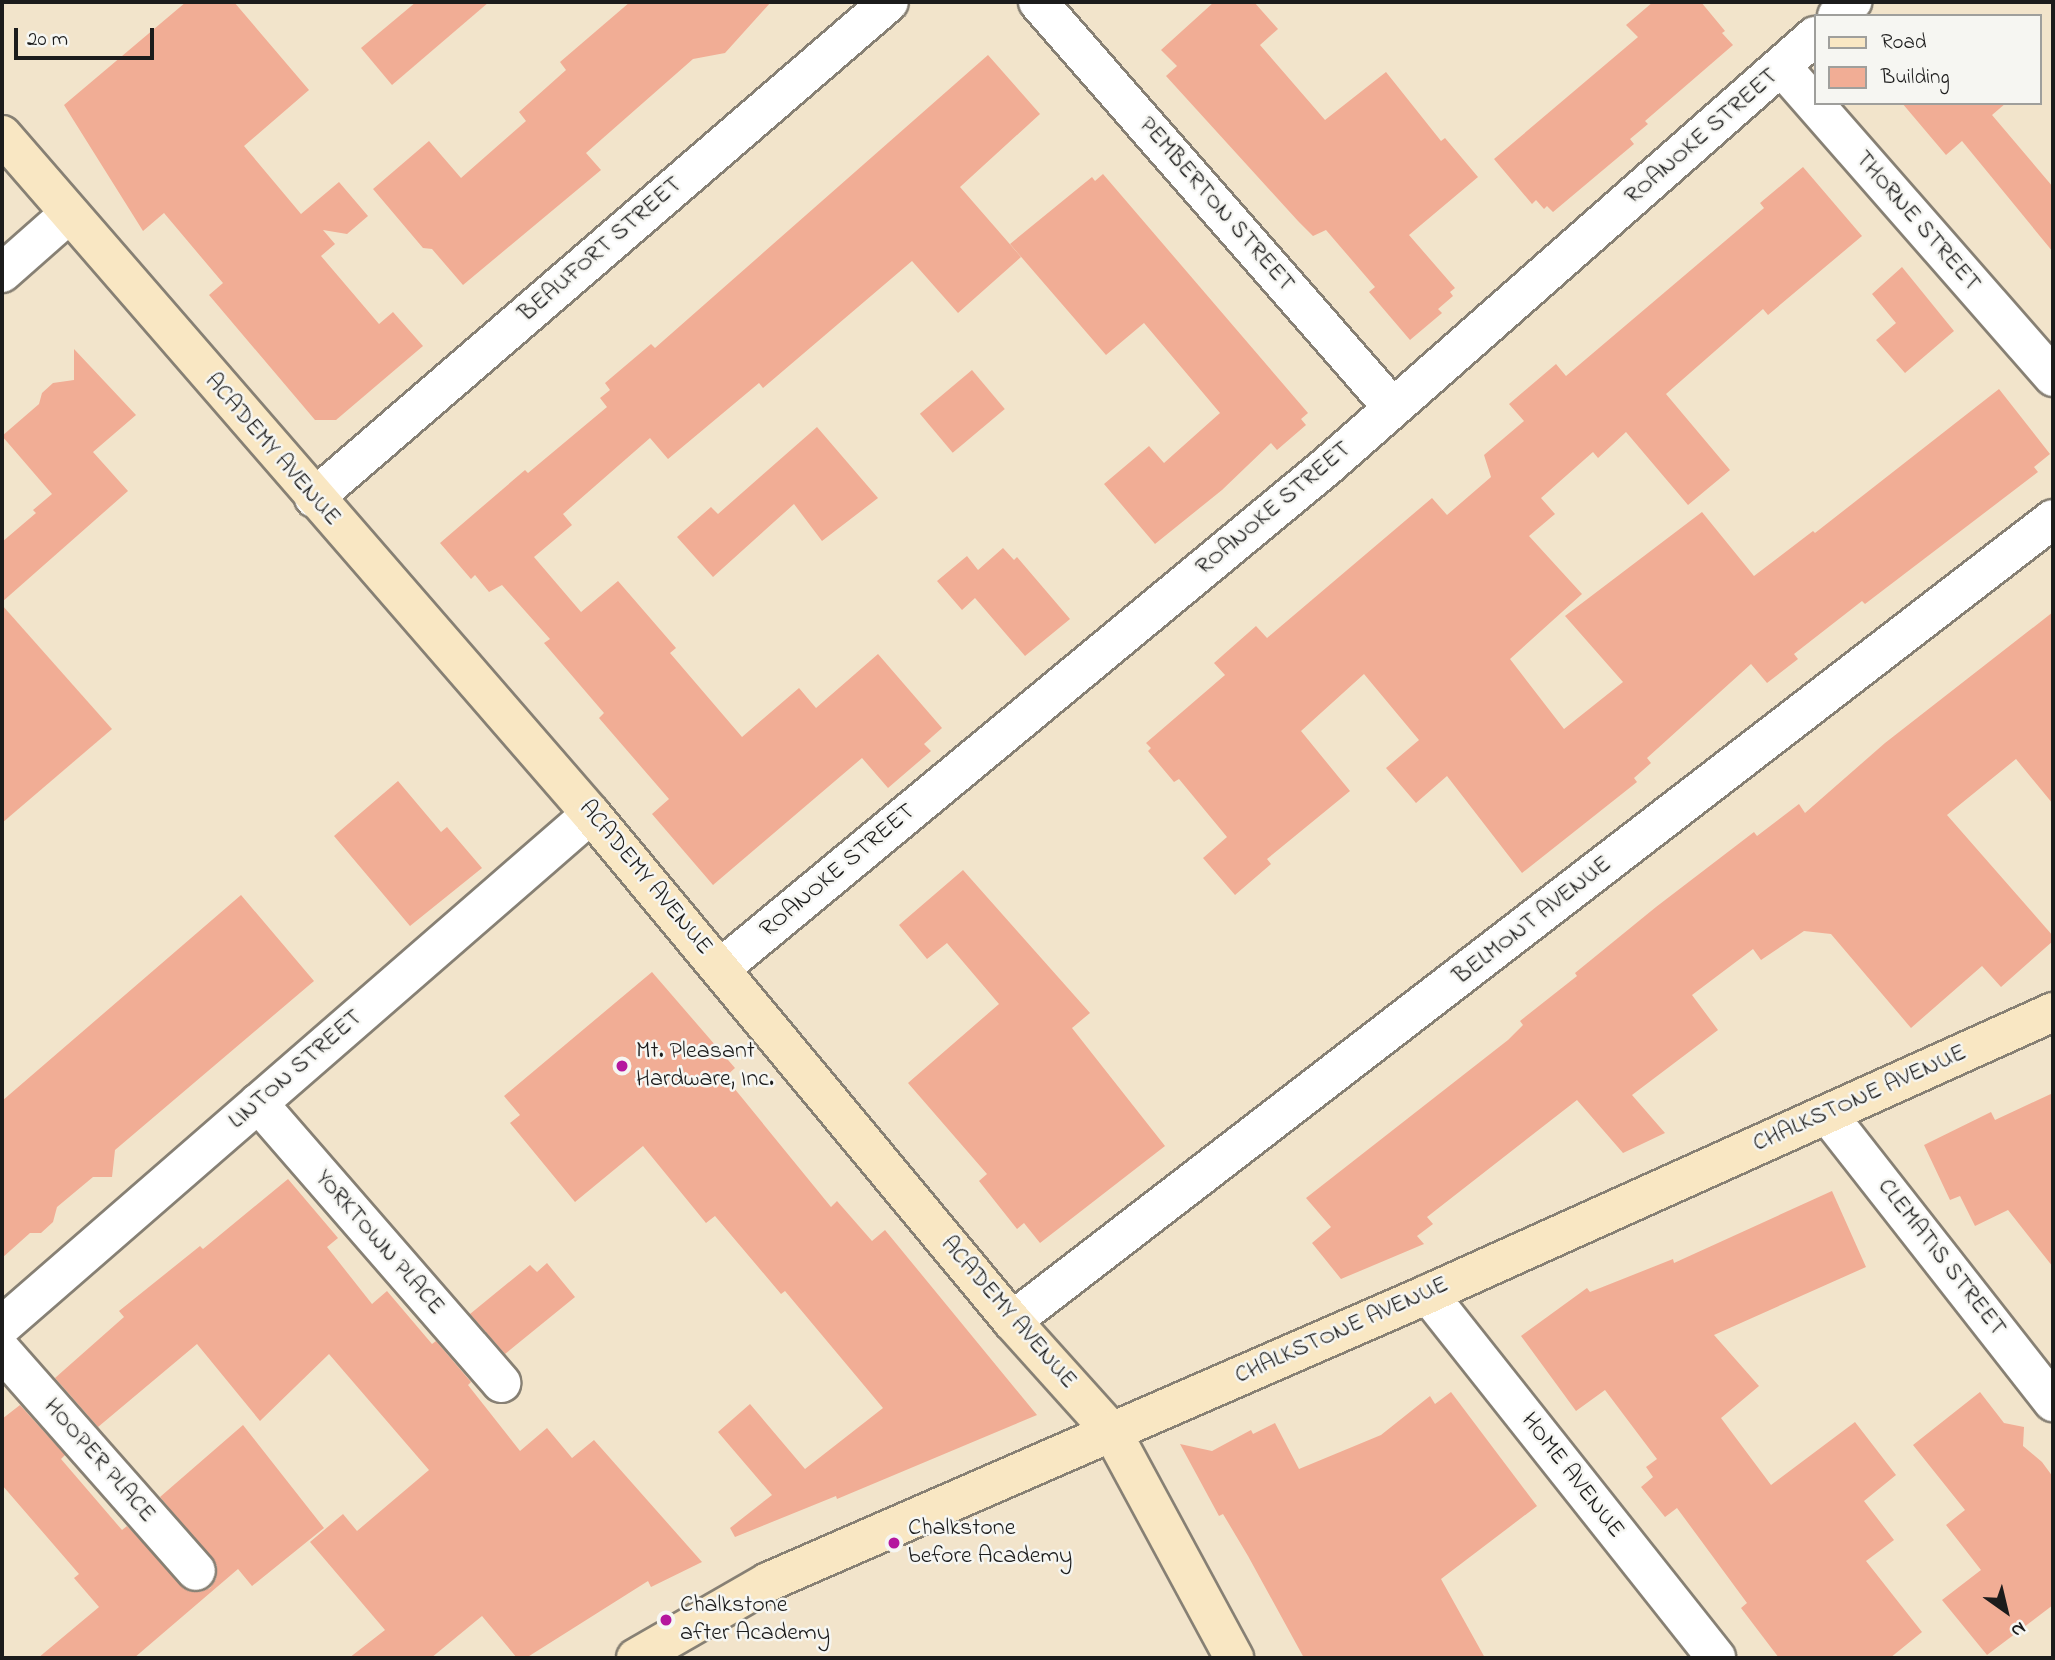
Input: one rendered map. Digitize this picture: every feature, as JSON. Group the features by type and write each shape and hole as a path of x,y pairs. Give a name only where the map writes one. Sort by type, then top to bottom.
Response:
{"street":[{"name":"BEAUFORT STREET","path":"314,498 889,2"},
{"name":"PEMBERTON STREET","path":"1038,2 1393,408"},
{"path":"1839,14 1852,2"},
{"name":"ROANOKE STREET","path":"721,968 1326,467 1814,37"},
{"name":"THORNE STREET","path":"1782,67 1814,104"},
{"name":"THORNE STREET","path":"1815,105 2053,377"},
{"name":"ACADEMY AVENUE","path":"2,135 314,498 591,814 1012,1321 1112,1432 1234,1658"},
{"path":"2,272 69,214"},
{"name":"BELMONT AVENUE","path":"1012,1321 2053,519"},
{"name":"LINTON STREET","path":"2,1326 591,814"},
{"name":"CHALKSTONE AVENUE","path":"636,1658 768,1582 1428,1294 2053,1012"},
{"name":"YORKTOWN PLACE","path":"258,1103 501,1384"},
{"name":"CLEMATIS STREET","path":"1828,1115 2053,1402"},
{"name":"HOME AVENUE","path":"1428,1294 1716,1658"},
{"name":"HOOPER PLACE","path":"2,1351 196,1571"}],"building":[{"path":"186,2 234,2 309,90 244,146 301,214 339,182 368,216 347,234 323,230 335,244 321,256 379,324 393,312 423,346 336,420 315,420 209,295 223,283 164,213 143,231 64,105"},
{"path":"416,2 489,2 392,85 361,48"},
{"path":"630,2 771,2 725,53 693,59 586,153 601,170 463,285 432,249 423,248 373,189 429,141 461,178 526,121 519,112 566,70 560,62"},
{"path":"1214,2 1254,2 1278,29 1260,45 1325,120 1386,72 1441,141 1445,138 1478,177 1409,235 1455,288 1450,292 1453,296 1438,309 1442,313 1410,340 1369,292 1375,287 1326,230 1313,236 1166,76 1177,66 1161,50"},
{"path":"1653,2 1701,2 1733,45 1645,121 1648,124 1630,139 1634,144 1553,212 1547,206 1544,209 1536,200 1532,204 1494,159 1638,37 1626,25"},
{"path":"988,55 1040,114 960,187 1021,257 958,313 912,261 763,388 759,383 668,459 650,438 563,514 572,525 534,557 581,612 618,581 676,648 670,653 742,737 799,688 816,708 878,654 942,728 924,744 931,751 888,788 862,758 713,885 652,814 669,799 599,718 604,713 544,643 550,639 502,585 489,592 475,575 471,579 440,543 525,470 528,473 607,407 600,398 610,390 605,383 651,344 655,348"},
{"path":"1904,105 2004,105 1992,115 2053,187 2053,252 1962,141 1946,155"},
{"path":"1803,167 1862,236 1768,315 1763,309 1666,394 1730,470 1688,505 1626,432 1598,458 1593,452 1541,498 1555,514 1529,536 1582,594 1510,659 1564,729 1623,682 1565,616 1702,512 1754,576 1813,531 1815,533 1999,389 2050,454 2034,467 2038,472 1865,604 1862,601 1794,654 1798,659 1767,683 1751,664 1647,758 1651,763 1634,778 1637,782 1522,873 1447,776 1416,803 1386,768 1419,740 1364,674 1301,731 1350,791 1267,859 1271,864 1235,895 1203,858 1227,837 1179,779 1174,782 1148,751 1151,748 1146,743 1225,675 1214,663 1256,626 1267,638 1432,498 1447,515 1491,477 1484,455 1524,421 1509,404 1556,364 1566,376 1764,208 1760,203"},
{"path":"1103,174 1308,413 1301,419 1306,425 1277,450 1271,443 1222,490 1155,544 1104,484 1149,446 1164,463 1220,413 1144,323 1106,355 1010,244 1092,177 1095,181"},
{"path":"1902,267 1954,331 1905,373 1876,340 1896,323 1872,294"},
{"path":"74,349 136,415 93,452 128,491 2,602 2,542 36,513 33,510 52,494 2,436 39,404 42,393 53,383 74,380"},
{"path":"972,370 1005,409 953,453 920,414"},
{"path":"817,427 878,498 822,541 794,504 713,577 677,537 711,507 718,514"},
{"path":"1003,548 1014,560 1017,557 1070,619 1025,656 975,598 962,610 937,581 967,556 978,570"},
{"path":"2,605 112,729 2,823"},
{"path":"2053,612 2053,804 2016,759 1947,815 2053,936 2053,941 2001,987 1982,966 1911,1028 1831,934 1804,931 1761,960 1753,949 1692,995 1718,1030 1632,1095 1665,1133 1623,1153 1577,1100 1427,1217 1433,1224 1417,1236 1424,1244 1341,1279 1312,1243 1331,1227 1306,1198 1508,1040 1523,1025 1520,1021 1577,976 1575,973 1656,907 1754,832 1757,836 1799,804 1805,813 1885,743"},
{"path":"398,781 441,832 447,827 482,868 410,926 334,836"},
{"path":"963,870 1090,1013 1072,1028 1165,1146 1040,1243 1024,1223 1017,1229 979,1181 987,1174 908,1083 999,1004 947,943 927,959 899,925"},
{"path":"241,895 314,981 115,1150 112,1177 93,1177 57,1207 53,1222 41,1233 30,1233 2,1258 2,1101"},
{"path":"652,972 735,1068 725,1077 831,1207 837,1201 872,1241 885,1230 1037,1415 837,1499 836,1496 735,1537 730,1528 772,1495 718,1432 750,1404 805,1469 883,1408 785,1291 781,1294 715,1216 706,1223 643,1146 575,1202 510,1123 520,1115 504,1096"},
{"path":"2053,1093 2053,1267 2008,1210 1975,1226 1960,1196 1950,1200 1924,1145 1991,1112 1995,1120"},
{"path":"288,1179 338,1238 327,1247 372,1304 387,1291 432,1344 436,1341 471,1382 468,1385 520,1451 547,1428 572,1458 594,1440 702,1562 651,1587 648,1581 526,1658 517,1658 482,1616 431,1658 349,1658 385,1630 310,1542 343,1514 357,1531 429,1470 329,1354 260,1421 197,1344 98,1427 55,1378 124,1317 119,1311 200,1246 203,1249"},
{"path":"1832,1191 1866,1267 1714,1335 1759,1386 1721,1418 1771,1485 1855,1422 1896,1475 1864,1501 1894,1540 1866,1561 1922,1632 1890,1658 1779,1658 1741,1608 1747,1603 1677,1508 1665,1517 1641,1487 1653,1477 1646,1467 1657,1459 1605,1390 1576,1411 1521,1336 1587,1288 1590,1292 1673,1259 1674,1263"},
{"path":"547,1263 575,1297 505,1354 470,1314 530,1265 537,1272"},
{"path":"1451,1392 1537,1506 1441,1579 1485,1658 1304,1658 1248,1556 1223,1514 1219,1516 1180,1444 1212,1451 1251,1430 1253,1434 1275,1423 1299,1469 1381,1435 1430,1396 1435,1404"},
{"path":"1980,1392 2004,1423 2024,1427 2023,1446 2042,1462 2053,1477 2053,1605 1987,1655 1942,1600 1981,1570 1946,1525 1965,1510 1913,1445"},
{"path":"20,1405 65,1455 61,1459 122,1530 127,1526 188,1591 200,1592 210,1588 216,1579 217,1566 160,1497 243,1425 324,1528 252,1586 238,1569 134,1658 38,1658 99,1607 74,1578 79,1574 2,1485 2,1419"}],"place":[{"name":"Mt. Pleasant Hardware, Inc.","path":"622,1066"},
{"name":"Chalkstone before Academy","path":"894,1543"},
{"name":"Chalkstone after Academy","path":"666,1620"}]}
